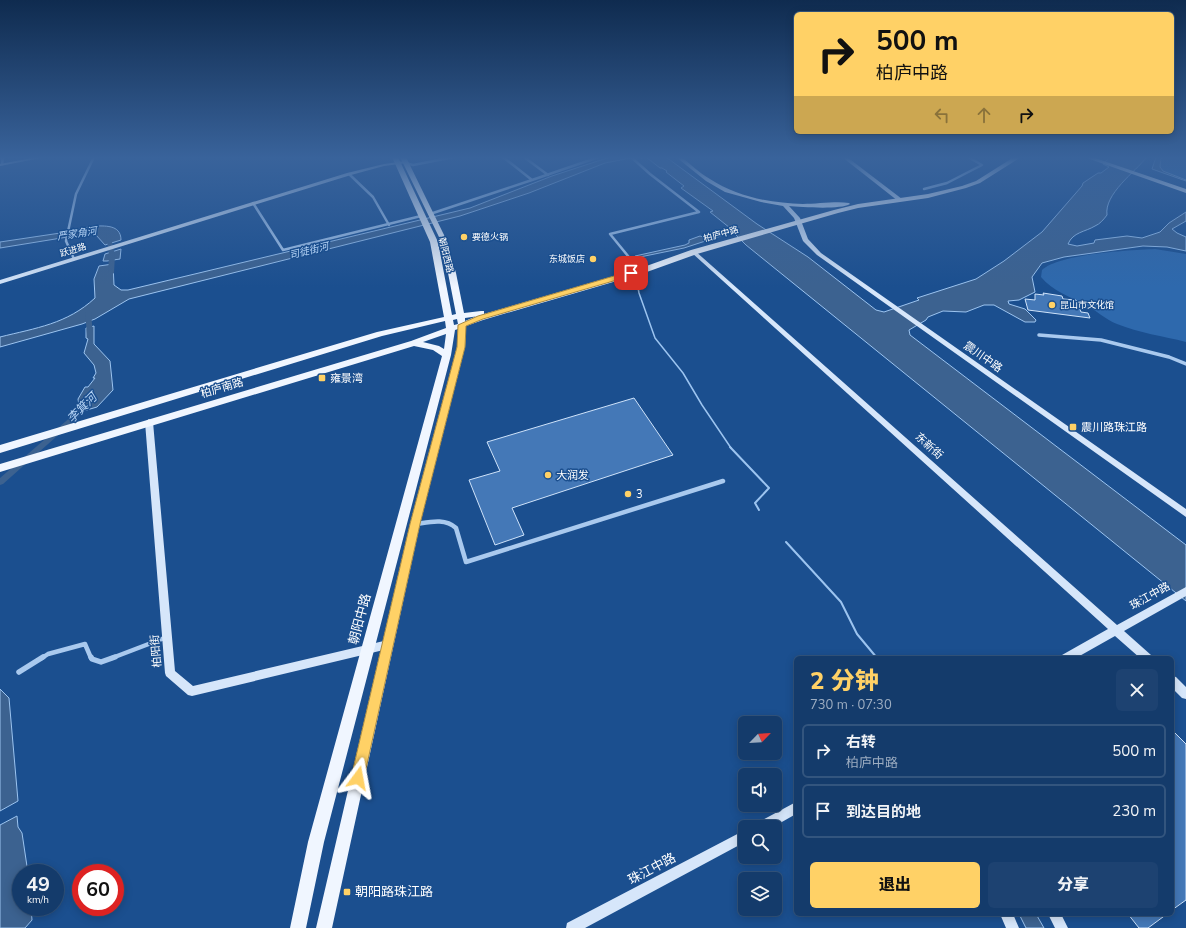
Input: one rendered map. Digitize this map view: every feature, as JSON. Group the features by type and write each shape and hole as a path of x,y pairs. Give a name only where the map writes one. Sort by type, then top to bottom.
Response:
{"main road":[{"name":"朝阳西路","path":"414,200 434,242 449,318"},
{"name":"朝阳西路","path":"423,200 442,237 452,273 458,324"},
{"name":"柏庐中路","path":"458,324 483,313 783,225 847,204 878,200"},
{"name":"柏庐中路","path":"798,220 886,200"},
{"name":"柏庐中路","path":"449,318 458,324 480,318 641,271 727,241"},
{"name":"朝阳中路","path":"324,928 415,524 461,347 458,324 449,318"},
{"name":"柏庐南路","path":"0,449 374,336 449,318"},
{"name":"朝阳中路","path":"298,928 316,842 447,355 458,324"},
{"name":"柏庐南路","path":"2,467 414,343 458,324"},
{"path":"414,343 436,348 447,355"}],"street":[{"path":"74,259 66,241 75,200"},
{"name":"跃进路","path":"0,282 262,200"},
{"path":"375,200 389,225"},
{"path":"432,218 479,200"},
{"path":"637,267 610,234 699,212 684,200"},
{"path":"761,200 784,204 828,206 847,204"},
{"path":"253,203 283,250 389,225 423,220"},
{"name":"震川中路","path":"784,204 798,220 805,240 819,254 1186,514"},
{"name":"东新街","path":"694,252 1145,656"},
{"path":"1039,334 1101,340 1170,357 1186,364"},
{"name":"柏阳街","path":"148,422 170,673 192,691 388,645"},
{"path":"415,524 446,522 452,524 456,528 466,562 723,481"},
{"name":"珠江中路","path":"1116,630 1186,591"},
{"path":"1070,656 1116,630"},
{"path":"19,672 48,654 85,644 92,659 101,662 167,637"},
{"path":"1174,683 1186,694"},
{"path":"774,820 794,809"},
{"name":"珠江中路","path":"572,928 738,840"},
{"path":"1007,916 1012,928"},
{"path":"1055,916 1062,928"}],"shaded area":[{"path":"1155,249 1186,254 1186,342 1134,330 1113,322 1090,307 1056,290 1041,277 1042,270 1063,260 1129,250"}],"water":[{"name":"司徒街河","path":"490,200 507,200 460,216 129,299 95,319 82,324 0,347 0,337 50,324 73,314 95,298 94,279 99,266 113,264 114,285 121,290 128,290 470,208"},
{"path":"698,200 725,200 757,224 808,257 876,310 884,312 919,300 917,298 976,279 1004,261 1042,232 1070,200 1110,200 1107,207 1107,215 1103,220 1097,225 1073,237 1068,244 1077,246 1094,243 1095,240 1127,236 1142,238 1160,232 1169,223 1186,212 1186,221 1172,229 1186,237 1186,251 1167,247 1143,246 1064,257 1042,263 1032,277 1035,292 1019,300 1008,301 1009,304 1025,309 1036,320 1035,322 1025,322 994,305 984,305 966,312 943,311 928,317 926,320 909,330 910,335 1186,545 1186,601 746,245 733,232 684,248 635,258 635,256 685,245 689,243 689,240 730,228 710,212 713,211"},
{"path":"93,226 107,226 115,229 118,231 121,240 105,245 96,235 86,234 0,248 0,242 67,232"},
{"path":"121,249 120,259 103,261 105,254"},
{"path":"94,326 94,344 110,361 113,390 97,407 80,412 78,399 85,387 88,387 95,378 93,378 96,373 94,365 84,353 88,339 86,338 86,328"},
{"path":"0,689 9,698 18,801 0,811"},
{"path":"17,816 18,827 22,833 27,864 12,864 12,916 32,916 32,920 25,928 0,928 0,825"},
{"path":"1020,916 1037,916 1044,928 1026,928"}],"building":[{"name":"昆山市文化馆","path":"1043,293 1062,296 1063,299 1076,300 1081,312 1088,313 1090,318 1028,310 1025,299 1035,300 1035,294 1044,295"},
{"name":"大润发","path":"634,398 673,455 512,508 524,535 495,545 469,480 500,471 487,442"},
{"path":"1174,732 1186,744 1186,900 1174,909"},
{"path":"1130,916 1164,916 1148,928 1139,928"}],"waterway":[{"name":"严家角河","path":"108,234 112,255 111,273"},
{"path":"636,278 639,293 655,338 683,373 702,405 731,448"},
{"name":"李箕河","path":"88,312 90,335"},
{"name":"李箕河","path":"0,482 89,405"},
{"path":"730,447 769,488 755,503 759,510"},
{"path":"786,542 841,602 857,634 875,656"}],"place":[{"name":"要德火锅","path":"464,237"},
{"name":"东城饭店","path":"593,259"},
{"name":"昆山市文化馆","path":"1052,305"},
{"name":"雍景湾","path":"322,378"},
{"name":"震川路珠江路","path":"1073,427"},
{"name":"大润发","path":"548,475"},
{"name":"3","path":"628,494"},
{"name":"朝阳路珠江路","path":"347,892"}],"route":[{"path":"358,778 415,524 461,347 462,325 480,318 631,273"}]}
